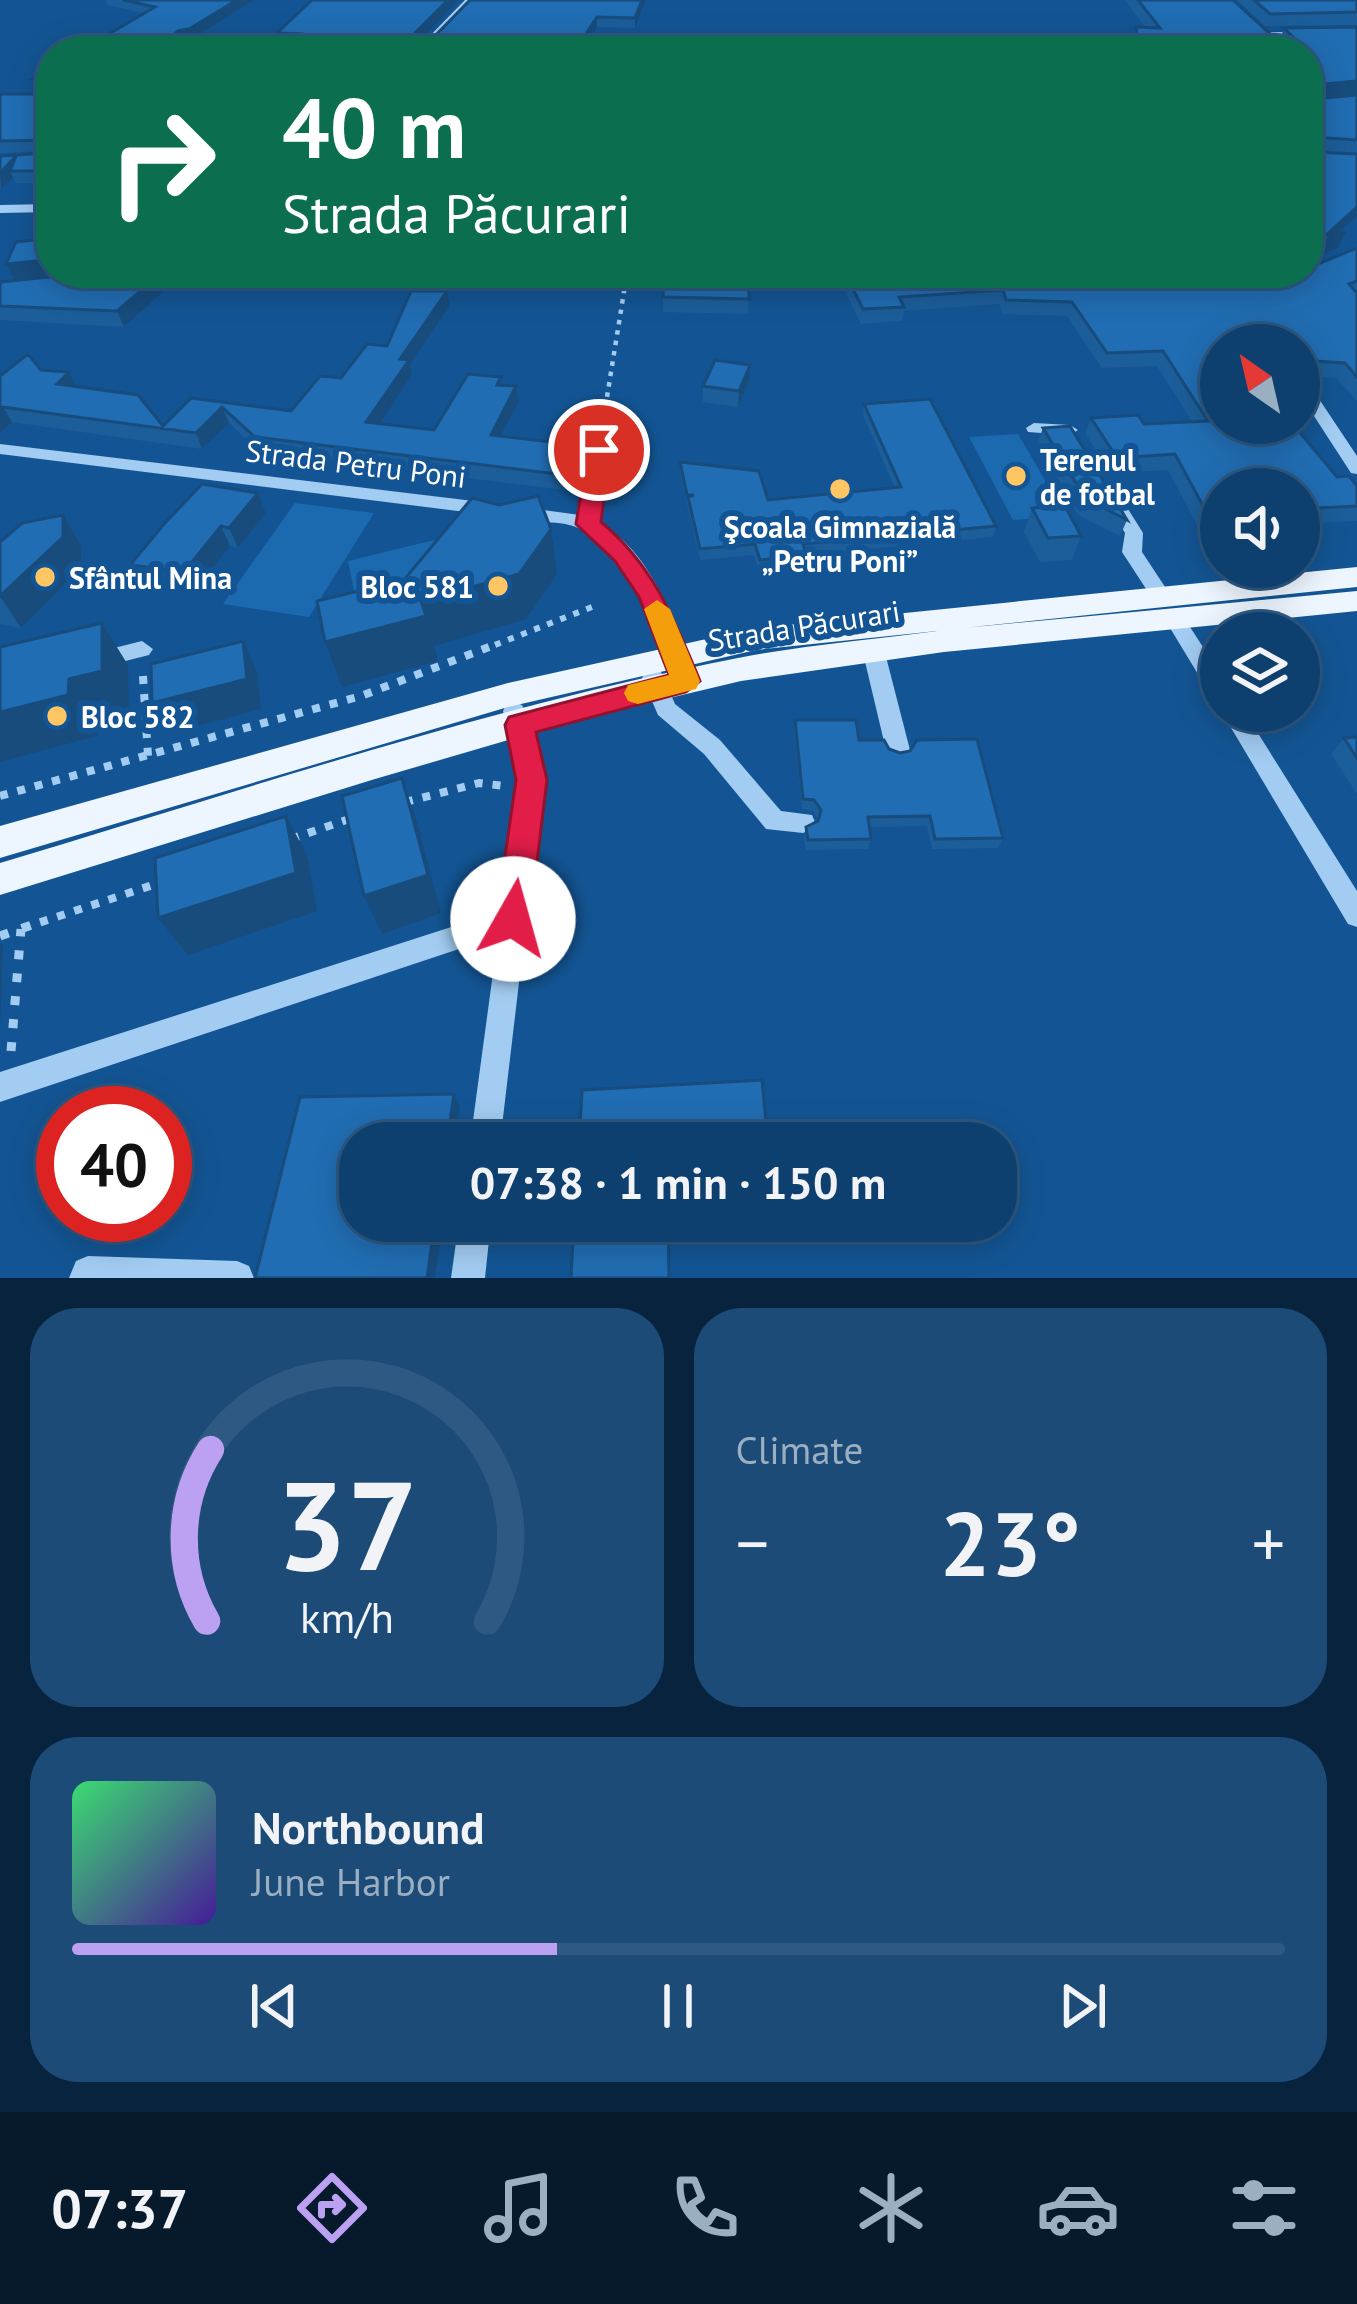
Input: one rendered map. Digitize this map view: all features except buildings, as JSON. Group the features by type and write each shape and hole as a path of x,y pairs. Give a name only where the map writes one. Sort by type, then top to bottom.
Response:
{"main road":[{"name":"Strada Păcurari","path":"666,671 874,649 1357,577"},
{"name":"Strada Păcurari","path":"0,842 802,633 1168,607 1357,601"},
{"name":"Strada Păcurari","path":"0,879 514,710"}],"street":[{"path":"435,36 470,0"},
{"path":"1251,22 1266,36"},
{"path":"1264,33 1357,32"},
{"path":"0,209 36,208"},
{"path":"1320,413 1357,469"},
{"path":"1034,428 1067,427 1078,444"},
{"name":"Strada Petru Poni","path":"0,449 588,524"},
{"path":"599,450 588,524 615,545 651,595 666,671 666,709 712,747 776,822 803,822"},
{"path":"1101,480 1134,533 1132,552 1200,659"},
{"path":"61,669 142,649"},
{"path":"874,649 898,750"},
{"path":"488,1122 532,780 514,710"},
{"path":"1245,732 1357,915"},
{"path":"4,1086 513,919"},
{"path":"468,1278 473,1242"},
{"path":"86,1278 88,1273 237,1278"}],"path":[{"path":"599,450 625,288"},
{"path":"0,796 361,696 597,605"},
{"path":"142,649 148,756"},
{"path":"384,807 479,783 507,786"},
{"path":"271,845 362,815"},
{"path":"0,936 180,876"},
{"path":"4,1086 22,929"}],"shaded area":[{"name":"Terenul de fotbal","path":"1018,434 1066,516 1013,520 969,437"},
{"path":"295,503 374,513 309,617 223,604"},
{"path":"434,540 446,577 356,599 348,561"}],"slow traffic":[{"path":"638,693 686,681 657,609"}],"place":[{"name":"Terenul de fotbal","path":"1016,476"},
{"name":"Şcoala Gimnazială „Petru Poni”","path":"840,489"},
{"name":"Sfântul Mina","path":"45,577"},
{"name":"Bloc 581","path":"498,586"},
{"name":"Bloc 582","path":"57,716"}],"route":[{"path":"513,919 532,780 520,725 686,681 651,595 607,535 588,524 599,450"}]}
